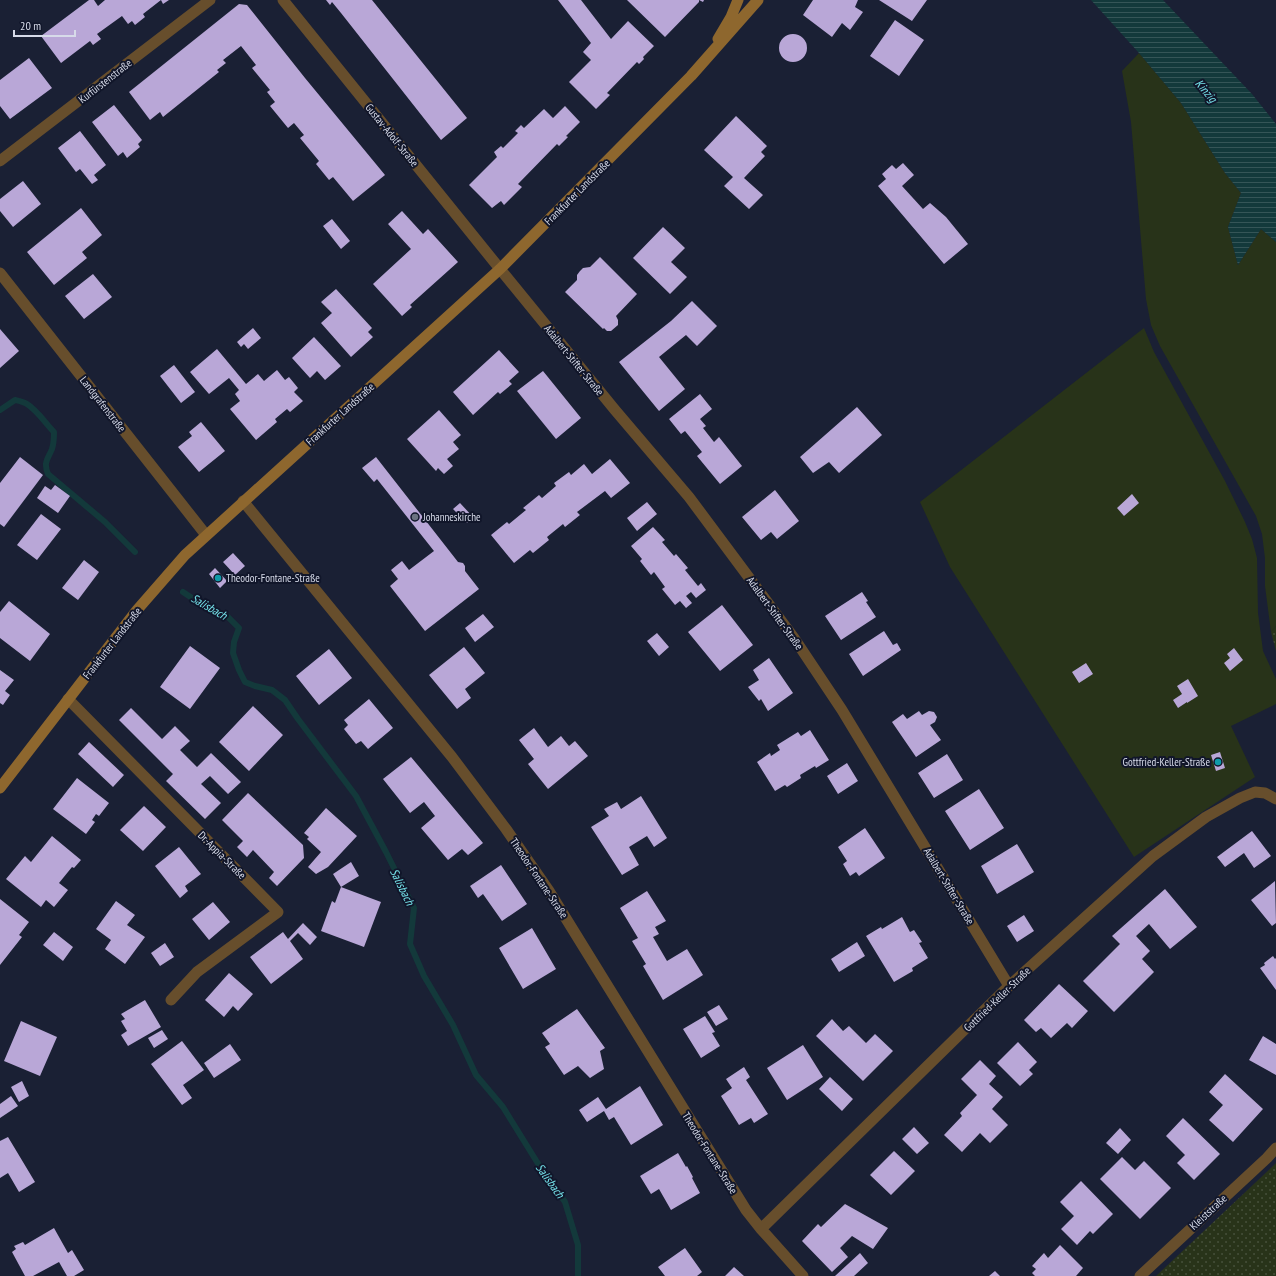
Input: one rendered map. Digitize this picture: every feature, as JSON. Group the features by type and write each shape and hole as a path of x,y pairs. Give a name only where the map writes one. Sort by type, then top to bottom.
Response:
{"main road":[{"path":"705,62 731,17 738,0"},
{"path":"705,62 758,0"},
{"name":"Frankfurter Landstraße","path":"0,788 137,610 185,555 500,269 705,62"}],"street":[{"name":"Kurfürstenstraße","path":"0,161 210,0"},
{"name":"Gustav-Adolf-Straße","path":"283,0 500,269"},
{"name":"Adalbert-Stifter-Straße","path":"500,269 615,410 689,497 794,638 846,716 1009,986"},
{"name":"Landgrafenstraße","path":"0,273 206,535"},
{"name":"Theodor-Fontane-Straße","path":"243,501 452,757 506,829 549,891 728,1183 760,1229 804,1276"},
{"name":"Dr.-Appia-Straße","path":"68,699 278,912 198,972 171,1000"},
{"name":"Gottfried-Keller-Straße","path":"760,1229 1009,986 1153,856 1206,818 1240,798 1255,792 1265,793 1276,798"},
{"name":"Kleiststraße","path":"1140,1276 1276,1148"}],"shaded area":[{"path":"1139,53 1181,103 1225,173 1241,193 1228,227 1238,265 1261,229 1276,242 1276,626 1271,632 1265,586 1265,558 1262,534 1256,516 1160,346 1151,325 1146,299 1131,122 1122,71"},
{"path":"1144,328 1154,352 1225,481 1252,539 1257,558 1258,613 1263,651 1276,679 1276,704 1231,726 1255,777 1134,857 950,567 920,502"},
{"path":"1276,626 1276,651 1271,632"},
{"path":"1276,1163 1276,1276 1156,1276 1274,1165"}],"water":[{"name":"Kinzig","path":"1091,0 1163,0 1252,94 1276,124 1276,242 1261,229 1238,265 1228,227 1241,193 1225,173 1181,103 1139,53"}],"building":[{"path":"89,0 94,0 98,6 105,0 161,0 143,14 145,17 135,25 132,21 128,24 122,16 97,34 101,39 93,45 90,41 61,63 41,36"},
{"path":"161,0 169,0 163,4"},
{"path":"326,0 372,0 467,118 441,140 332,2 330,5"},
{"path":"558,0 581,0 611,39 628,21 654,46 643,57 644,59 639,64 637,62 607,93 610,95 596,109 569,82 591,60 583,52 591,43"},
{"path":"627,0 699,0 699,2 665,37"},
{"path":"813,0 858,0 855,7 863,12 850,30 842,23 832,37 803,15"},
{"path":"879,0 927,0 912,21"},
{"path":"239,4 247,5 385,175 353,201 333,177 329,180 316,164 319,161 300,138 304,135 294,123 288,128 270,106 275,102 267,92 270,90 252,68 256,65 241,46 223,60 226,63 217,70 219,72 163,117 160,112 150,120 129,92"},
{"path":"895,20 924,40 899,76 870,56"},
{"path":"793,34 799,35 803,38 806,42 806,54 803,58 799,61 793,62 787,61 783,58 780,54 779,48 780,42 783,38 787,35"},
{"path":"29,58 52,88 10,119 0,106 0,80"},
{"path":"114,105 142,140 138,144 140,147 127,158 123,152 118,156 92,122"},
{"path":"565,106 580,122 566,136 568,137 559,146 557,144 518,184 522,187 504,205 501,201 492,208 469,185 497,157 494,152 501,146 503,148 518,133 515,131 521,125 524,128 544,109 553,118"},
{"path":"736,116 767,146 761,152 765,156 744,178 763,195 749,209 724,186 733,177 704,150"},
{"path":"80,131 106,165 94,175 98,180 92,184 80,169 76,172 58,148"},
{"path":"903,163 914,175 902,186 923,209 930,203 946,217 968,244 944,264 878,186 886,179 882,174 892,165 896,169"},
{"path":"23,181 41,204 13,227 0,211 0,199"},
{"path":"81,208 102,235 82,252 87,258 54,285 27,252"},
{"path":"402,211 423,234 428,229 458,262 410,305 412,307 402,316 373,284 411,249 388,224"},
{"path":"332,219 350,241 341,249 323,226"},
{"path":"663,227 685,248 671,262 687,277 670,294 633,258"},
{"path":"600,257 637,294 616,316 618,325 611,331 607,331 604,328 603,329 565,292 577,280 577,275 583,268 590,267"},
{"path":"93,274 112,297 84,319 65,296"},
{"path":"336,289 372,328 368,332 373,337 351,357 321,323 332,313 321,302"},
{"path":"692,301 717,326 697,346 686,335 659,357 685,389 659,411 619,362 671,321"},
{"path":"253,328 261,338 248,349 244,344 241,347 237,342"},
{"path":"0,329 19,351 0,368"},
{"path":"314,337 341,366 325,380 317,371 310,378 292,358"},
{"path":"217,349 246,384 258,374 264,381 277,370 285,380 289,377 298,388 294,392 303,401 290,412 287,409 275,419 277,422 256,440 230,409 240,401 235,394 239,390 229,378 209,394 190,372"},
{"path":"499,350 519,372 509,381 512,384 500,394 498,392 473,415 453,392"},
{"path":"174,365 195,392 181,403 160,376"},
{"path":"543,371 581,418 556,439 517,391"},
{"path":"700,394 712,409 700,419 706,426 703,428 714,442 719,437 742,466 720,484 697,456 702,452 685,431 681,434 669,419"},
{"path":"857,407 882,435 839,473 829,462 813,473 800,457"},
{"path":"439,410 461,435 453,442 459,449 447,459 453,466 444,474 438,468 436,471 407,439"},
{"path":"201,422 225,451 199,472 178,447 192,436 189,432"},
{"path":"20,457 43,475 4,527 0,524 0,483"},
{"name":"Johanneskirche","path":"376,457 458,562 463,563 465,566 465,571 479,589 425,631 390,586 398,579 391,570 402,561 409,570 434,551 377,479 374,482 362,468"},
{"path":"610,459 630,483 611,498 605,491 577,512 580,515 565,527 563,524 547,537 549,540 533,553 530,550 514,563 491,535 507,522 509,524 526,510 523,508 539,495 542,498 556,486 554,483 569,472 571,475 584,464 592,474"},
{"path":"55,485 70,496 58,513 37,498 45,486 51,490"},
{"path":"775,490 799,521 777,539 771,532 761,540 742,517"},
{"path":"1132,494 1139,503 1124,516 1117,508"},
{"path":"647,502 657,514 637,531 627,518"},
{"path":"460,503 473,517 467,523 453,509"},
{"path":"41,514 61,529 37,560 17,545"},
{"path":"653,527 665,540 662,542 674,556 676,554 688,568 685,570 698,586 701,583 706,590 696,598 691,592 686,596 692,603 686,608 680,601 675,605 662,589 665,587 654,572 651,575 640,561 642,559 631,546"},
{"path":"233,553 245,566 235,575 223,562"},
{"path":"84,560 99,572 78,600 62,588"},
{"name":"Theodor-Fontane-Straße","path":"215,568 227,581 220,588 209,574"},
{"path":"862,592 868,601 866,602 876,617 841,640 825,616"},
{"path":"9,601 50,634 30,661 0,638 0,612"},
{"path":"722,605 753,645 720,671 688,632"},
{"path":"483,614 494,627 475,642 465,628"},
{"path":"884,631 893,645 897,643 901,650 863,676 849,654"},
{"path":"657,633 669,647 659,656 647,641"},
{"path":"190,646 220,668 190,709 160,687"},
{"path":"464,647 485,673 465,689 471,698 457,709 429,675"},
{"path":"1234,648 1243,660 1230,671 1224,663 1230,658 1227,654"},
{"path":"329,649 352,678 319,705 296,676"},
{"path":"769,658 793,693 768,711 761,699 759,701 748,687 759,680 753,670"},
{"path":"1086,663 1093,674 1079,683 1072,672"},
{"path":"0,670 14,680 5,691 10,695 3,705 0,703"},
{"path":"1188,679 1198,696 1178,708 1173,700 1182,694 1177,686"},
{"path":"369,699 393,728 368,749 361,741 356,744 344,729 348,725 344,720"},
{"path":"253,706 283,735 249,771 219,742"},
{"path":"131,708 162,739 175,726 190,741 180,750 197,767 211,753 241,782 228,794 210,776 201,784 221,803 205,819 166,781 173,774 119,720"},
{"path":"919,711 922,715 929,711 934,712 937,717 935,722 930,725 941,740 916,757 892,722 903,714 907,719"},
{"path":"534,728 548,747 561,736 569,746 575,741 588,756 548,789 528,764 534,759 519,740"},
{"path":"810,730 829,760 800,775 801,778 787,787 785,785 775,791 757,762 770,753 771,756 780,750 777,745 798,732 801,736"},
{"path":"89,742 124,775 113,787 78,754"},
{"name":"Gottfried-Keller-Straße","path":"1220,752 1225,768 1216,771 1211,755"},
{"path":"947,754 963,780 934,798 918,773"},
{"path":"411,757 483,843 468,855 462,849 448,860 421,828 435,816 424,802 410,813 383,779"},
{"path":"847,763 858,781 838,794 827,776"},
{"path":"77,778 109,803 99,816 96,814 92,820 95,822 86,834 53,809"},
{"path":"979,789 1004,828 970,850 945,811"},
{"path":"248,793 303,845 304,858 277,886 269,878 274,872 253,850 247,857 237,847 243,841 222,820"},
{"path":"641,796 667,838 654,847 647,836 629,847 639,865 622,875 591,827 609,816 604,809 617,802 621,809"},
{"path":"144,806 166,827 143,851 120,830"},
{"path":"326,808 357,836 328,867 316,874 308,867 321,852 307,839 309,837 304,833"},
{"path":"865,828 885,858 859,876 856,872 850,876 843,864 847,861 838,847"},
{"path":"1252,831 1271,856 1254,868 1244,853 1225,867 1217,857"},
{"path":"52,836 81,860 74,868 72,867 59,883 68,890 54,907 46,900 41,907 6,879 25,856 31,862"},
{"path":"1017,844 1034,872 997,894 981,866"},
{"path":"179,847 201,874 185,886 188,891 180,898 155,866"},
{"path":"351,862 359,876 341,887 333,874"},
{"path":"501,865 527,904 502,921 483,894 478,898 470,886"},
{"path":"1275,881 1276,923 1272,926 1251,900"},
{"path":"341,887 381,902 364,947 321,931 332,901 335,903"},
{"path":"1165,889 1197,927 1170,949 1149,924 1136,936 1150,951 1142,959 1154,972 1114,1012 1083,981 1120,944 1112,936"},
{"path":"647,891 666,921 655,927 659,934 653,937 667,961 687,949 703,975 663,1000 643,966 646,964 632,941 638,938 620,908"},
{"path":"0,899 29,922 19,935 22,937 0,965"},
{"path":"116,901 135,915 127,925 145,937 125,964 105,949 111,940 96,929"},
{"path":"213,902 230,922 209,940 192,919"},
{"path":"1024,915 1034,931 1017,942 1007,926"},
{"path":"902,917 910,932 914,930 922,942 919,943 928,958 912,968 913,971 894,982 866,936 881,927 882,929"},
{"path":"303,923 317,937 310,945 298,933 290,941 303,959 271,984 250,957 283,932 288,939"},
{"path":"532,928 556,969 523,989 499,948"},
{"path":"54,932 73,947 63,961 43,945"},
{"path":"857,942 865,956 839,972 831,959"},
{"path":"165,943 174,957 160,966 151,953"},
{"path":"1273,956 1275,959 1276,958 1276,990 1260,968"},
{"path":"229,973 253,994 238,1011 233,1006 224,1017 205,1000"},
{"path":"1059,984 1088,1011 1072,1028 1067,1023 1051,1038 1041,1028 1036,1032 1024,1020"},
{"path":"145,1000 161,1027 128,1046 121,1035 127,1031 121,1021 125,1019 121,1014"},
{"path":"719,1005 728,1019 716,1026 707,1012"},
{"path":"577,1009 605,1048 600,1051 604,1069 590,1078 578,1066 564,1075 545,1047 550,1044 542,1033"},
{"path":"705,1016 715,1032 712,1033 720,1046 701,1058 683,1029"},
{"path":"832,1019 843,1031 849,1026 866,1043 875,1034 893,1051 863,1081 816,1036"},
{"path":"21,1021 57,1037 40,1076 4,1061"},
{"path":"162,1030 168,1039 154,1048 148,1038"},
{"path":"1263,1036 1276,1044 1276,1075 1249,1060"},
{"path":"182,1041 204,1070 183,1085 192,1098 182,1105 151,1064"},
{"path":"1018,1042 1037,1062 1029,1070 1033,1074 1020,1086 997,1063"},
{"path":"230,1044 241,1060 214,1078 204,1063"},
{"path":"803,1045 823,1077 787,1100 767,1068"},
{"path":"980,1060 996,1076 989,1084 1003,1097 992,1109 1008,1125 990,1143 980,1133 962,1152 944,1135 962,1116 960,1113 977,1095 961,1079"},
{"path":"744,1067 750,1077 746,1080 768,1114 754,1123 751,1118 739,1125 721,1096 732,1088 726,1079"},
{"path":"1225,1074 1263,1109 1233,1142 1209,1120 1223,1105 1209,1092"},
{"path":"830,1077 853,1099 842,1111 819,1089"},
{"path":"22,1081 29,1096 19,1102 11,1087"},
{"path":"640,1086 663,1125 631,1145 614,1117 609,1120 604,1111 587,1122 579,1110 598,1097 606,1109"},
{"path":"11,1096 18,1106 0,1118 0,1104"},
{"path":"1183,1118 1220,1154 1194,1180 1177,1163 1185,1155 1166,1136"},
{"path":"914,1127 929,1143 917,1154 902,1139"},
{"path":"1120,1128 1131,1140 1118,1154 1106,1143"},
{"path":"8,1137 35,1182 19,1192 8,1173 0,1178 0,1141"},
{"path":"894,1151 915,1171 891,1195 870,1175"},
{"path":"678,1153 686,1167 687,1166 700,1193 671,1210 659,1189 651,1194 640,1176"},
{"path":"1122,1157 1135,1170 1144,1161 1171,1188 1140,1219 1100,1179"},
{"path":"1081,1181 1113,1214 1093,1234 1090,1231 1077,1245 1061,1229 1074,1216 1060,1202"},
{"path":"845,1204 888,1228 873,1249 852,1236 840,1248 848,1257 832,1272 802,1241 818,1224 821,1227"},
{"path":"54,1228 68,1253 72,1250 84,1270 74,1276 67,1276 59,1262 33,1276 25,1276 12,1252 16,1249 14,1246 23,1242 25,1245"},
{"path":"1060,1245 1083,1268 1076,1276 1035,1276 1032,1273 1036,1269 1032,1266 1044,1253 1048,1258"},
{"path":"685,1248 702,1272 697,1276 665,1276 658,1267"},
{"path":"860,1253 868,1263 854,1276 835,1276"},
{"path":"734,1267 744,1276 725,1276"},
{"path":"995,1271 1000,1276 989,1276"}],"waterway":[{"name":"Salisbach","path":"0,410 15,400 27,404 38,414 54,432 53,447 46,463 48,474 105,522 135,552"},
{"name":"Salisbach","path":"183,592 201,604 228,617 239,628 234,642 233,653 245,682 272,690 285,700 356,796 414,908 410,944 424,976 453,1025 476,1075 503,1107 537,1162 565,1202 578,1245 578,1276"}],"place":[{"name":"Johanneskirche","path":"415,517"},
{"name":"Theodor-Fontane-Straße","path":"218,578"},
{"name":"Gottfried-Keller-Straße","path":"1218,762"}]}
